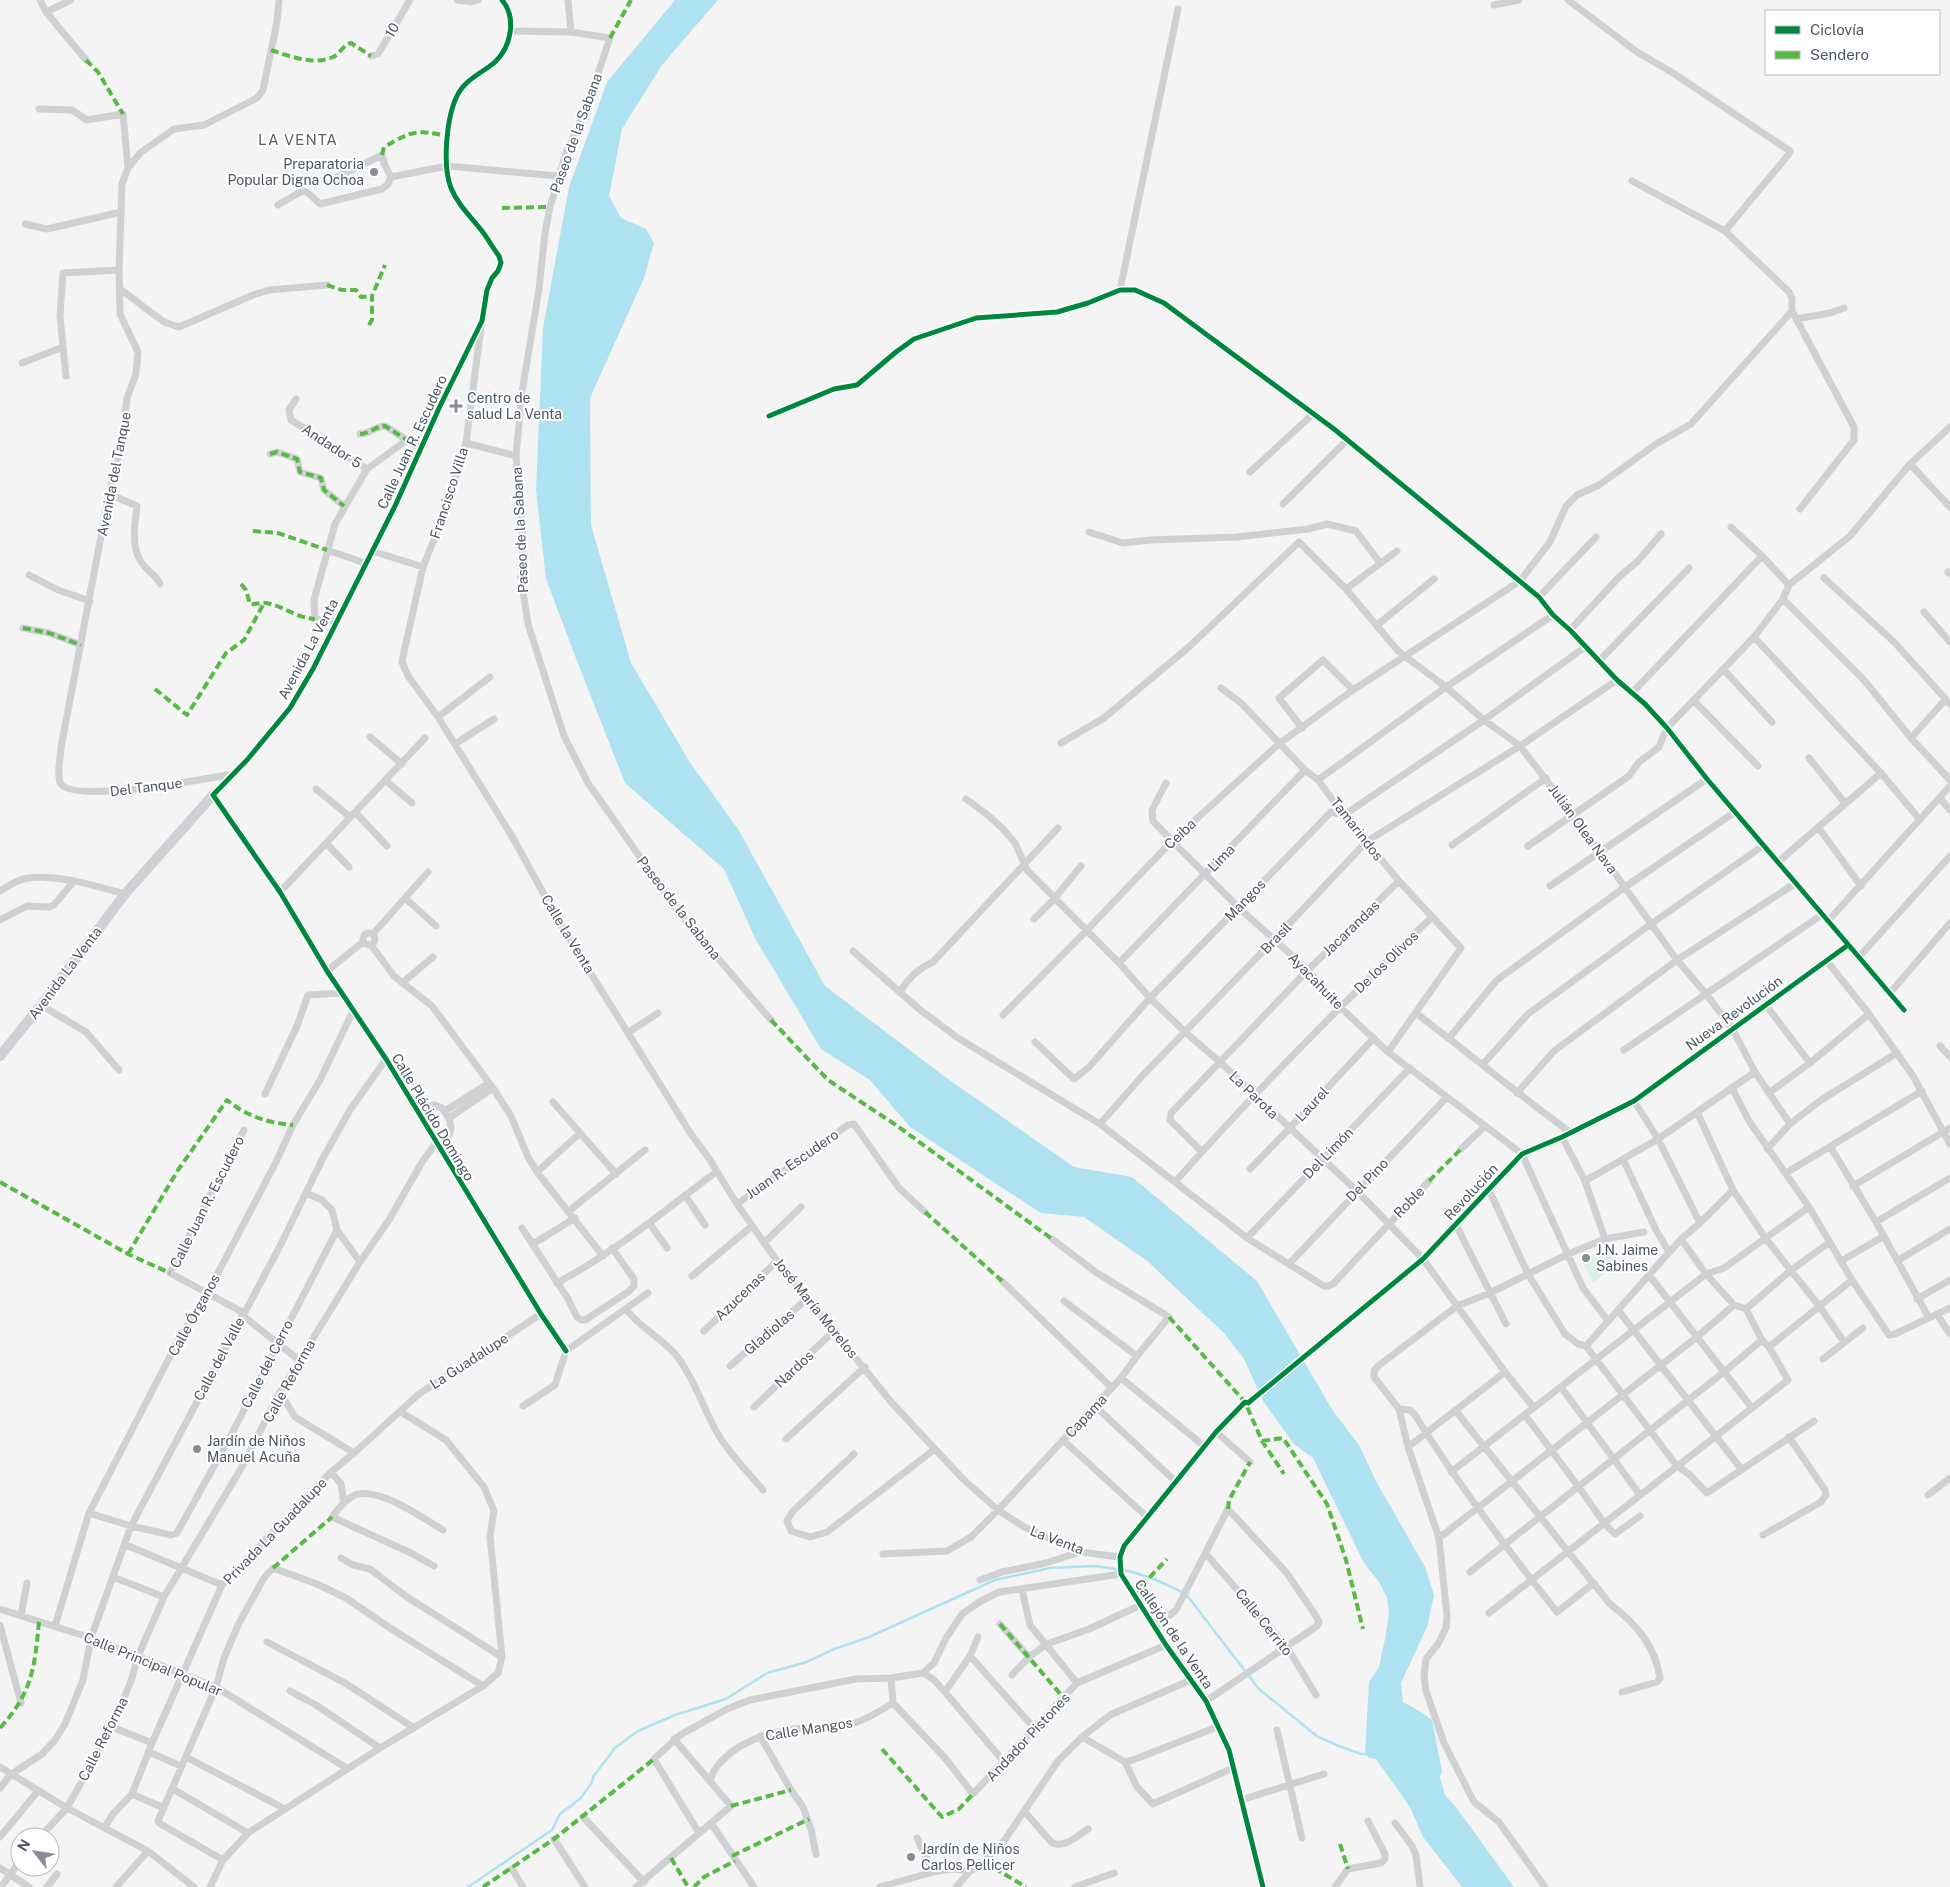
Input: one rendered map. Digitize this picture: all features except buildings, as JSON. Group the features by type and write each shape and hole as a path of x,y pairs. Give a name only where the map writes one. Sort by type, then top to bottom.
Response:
{"main road":[{"name":"Avenida La Venta","path":"0,1056 125,894 213,795"}],"street":[{"path":"40,0 46,12 86,60"},
{"path":"46,12 71,0"},
{"name":"Avenida del Tanque","path":"60,783 62,742 110,494 124,434 128,398 136,374 138,352 120,314 119,270 122,184 128,168 140,153 174,129 204,125 257,98 263,90 277,22 279,0"},
{"name":"10","path":"371,56 378,54 410,0"},
{"path":"457,0 471,2 478,0"},
{"path":"502,0 510,21 510,32 571,32 568,0"},
{"path":"1494,4 1519,0"},
{"path":"1568,0 1637,52 1673,73 1790,151 1724,231"},
{"path":"1120,290 1178,9"},
{"name":"Calle Juan R. Escudero","path":"372,551 482,321 487,290 501,263 499,256 459,203 451,186 447,166 449,124 462,88 496,62 505,49 510,32"},
{"name":"Paseo de la Sabana","path":"571,32 610,38 586,109 558,176 545,233 539,290 522,392 516,456 523,543 520,578 528,624 564,736 588,783 680,914 771,1020"},
{"name":"Avenida del Tanque","path":"39,109 72,110 87,120 123,114 128,168"},
{"path":"278,205 304,190 320,204 385,188 390,177 382,155 337,177"},
{"path":"390,177 447,166 558,176"},
{"path":"1632,180 1724,231 1789,292 1792,298 1792,311 1856,433 1854,440 1800,509"},
{"path":"25,224 46,230 121,212"},
{"path":"66,376 60,316 63,273 119,270"},
{"path":"120,289 164,322 179,327 252,295 269,290 327,285"},
{"path":"769,416 834,389 857,385 914,339 976,318 1058,312 1088,303 1120,290 1135,290 1164,303 1314,413 1538,597 1554,616 1570,630 1617,680 1632,692 1668,728 1707,779 1904,1010"},
{"path":"1796,319 1830,313 1844,308"},
{"name":"Ceiba","path":"1003,1015 1172,841 1280,743 1353,690 1520,581 1550,542 1566,506 1577,495 1599,485 1656,444 1691,424 1792,311"},
{"name":"Francisco Villa","path":"402,662 423,567 446,512 466,443 482,321"},
{"path":"22,363 63,347"},
{"name":"Andador 5","path":"296,399 289,410 291,420 367,469"},
{"path":"1250,472 1314,413"},
{"path":"360,434 369,433 381,426 385,426 421,449"},
{"path":"1528,846 1629,776 1639,762 1659,747 1668,728 1754,637 1782,599 1789,585 1850,536 1910,464 1950,427"},
{"path":"1283,504 1347,440"},
{"path":"336,622 315,619 314,600 335,524 367,469 410,441"},
{"path":"466,443 516,456"},
{"path":"270,454 277,452 297,459 300,472 321,478 324,490 344,506"},
{"path":"1910,464 1950,507"},
{"path":"110,494 137,506 135,534 140,561 157,577 160,584"},
{"path":"1089,532 1123,543 1150,540 1237,537 1308,530 1327,524 1356,531 1380,563"},
{"path":"1731,527 1789,585"},
{"path":"1570,630 1619,578 1638,561 1661,534"},
{"path":"1538,597 1596,537"},
{"name":"Julián Olea Nava","path":"1061,743 1104,718 1190,646 1299,542 1346,589 1398,651 1484,720 1520,746 1573,814 1677,960 1732,1028 1755,1072 1790,1124"},
{"path":"327,550 366,563"},
{"path":"372,551 423,567"},
{"name":"Avenida La Venta","path":"213,795 234,774 290,708 313,669 372,551"},
{"path":"1346,589 1397,551"},
{"path":"1632,692 1762,556"},
{"path":"1599,661 1689,568"},
{"path":"30,575 58,590 90,600"},
{"path":"1824,578 1894,642 1947,702 1911,738"},
{"path":"1377,625 1434,580"},
{"path":"1782,599 1864,680 1911,738 1950,780"},
{"path":"1924,612 1950,642"},
{"path":"1318,780 1446,688 1554,616"},
{"path":"23,628 49,633 81,645"},
{"path":"1754,637 1880,773 1920,820"},
{"path":"1344,815 1484,720 1585,647"},
{"path":"1302,728 1279,698 1323,660 1353,690"},
{"name":"Calle la Venta","path":"402,662 408,676 438,717 514,838 563,929 737,1204"},
{"path":"1724,670 1772,722"},
{"path":"438,717 490,677"},
{"name":"Brasil","path":"1100,1124 1143,1075 1366,842 1520,746 1617,680"},
{"name":"Tamarindos","path":"1221,688 1241,703 1305,770 1318,780 1344,815 1399,881 1461,948 1416,1013"},
{"path":"1694,701 1758,766"},
{"path":"455,744 494,719"},
{"path":"370,737 402,764"},
{"path":"280,892 425,738"},
{"path":"1809,758 1845,802"},
{"name":"Lima","path":"1119,963 1305,770"},
{"path":"1778,862 1880,773"},
{"name":"Del Tanque","path":"60,783 66,788 104,792 158,787 234,774"},
{"path":"1452,845 1546,778"},
{"path":"1550,886 1707,779"},
{"path":"385,780 412,803"},
{"name":"Ayacahuite","path":"1166,783 1152,810 1153,821 1172,841 1238,907 1308,970 1340,1006 1388,1052 1522,1154"},
{"path":"1828,921 1862,886 1950,786"},
{"path":"316,789 352,814 387,846"},
{"name":"Calle Plácido Domingo","path":"213,795 280,892 327,971 386,1059 436,1144 566,1351"},
{"path":"1940,798 1950,810"},
{"name":"La Parota","path":"966,799 1003,829 1021,853 1024,865 1054,899 1119,963 1150,998 1357,1191 1423,1259 1504,1372 1534,1408"},
{"name":"Mangos","path":"1035,1042 1074,1079 1089,1067 1150,998 1331,812 1344,815"},
{"path":"1449,1038 1497,980 1625,887 1736,812"},
{"path":"1818,827 1862,886"},
{"path":"900,992 905,982 922,967 933,962 1058,828"},
{"path":"326,843 349,867"},
{"path":"1483,1064 1528,1014 1651,924 1764,845"},
{"path":"1859,957 1950,856"},
{"path":"1034,919 1054,899 1081,866"},
{"path":"327,971 367,943 375,940 373,934 428,872"},
{"path":"0,891 27,878 51,878 74,881 125,894"},
{"path":"0,920 27,906 49,907 54,905 74,881"},
{"name":"Jacarandas","path":"1202,1152 1170,1120 1171,1114 1308,970 1399,881"},
{"path":"1518,1093 1554,1051 1677,960 1796,883"},
{"path":"405,898 436,926"},
{"path":"1624,1050 1823,914"},
{"name":"De los Olivos","path":"1175,1182 1254,1094 1340,1006 1432,917"},
{"path":"1890,993 1950,923"},
{"path":"367,943 394,976 432,1006 511,1116 528,1157 537,1172 603,1256"},
{"name":"Nueva Revolución","path":"1634,1101 1848,945"},
{"name":"Roble","path":"853,951 919,1009 958,1038 1100,1124 1247,1238 1324,1286 1333,1284 1429,1181"},
{"path":"402,983 433,957"},
{"path":"1826,960 1897,1053 1922,1091 1950,1144"},
{"path":"265,1094 297,1026 308,995 342,993"},
{"path":"1765,1004 1810,1063"},
{"path":"41,1005 86,1032 119,1070"},
{"name":"Calle Órganos","path":"55,1626 89,1513 180,1338 207,1294 276,1162 293,1125 320,1080 353,1011"},
{"path":"629,1032 658,1013"},
{"path":"1388,1052 1416,1013 1571,1133"},
{"path":"1769,1093 1810,1063 1869,1014"},
{"name":"Laurel","path":"1250,1169 1374,1038"},
{"path":"1940,1046 1950,1057"},
{"path":"1767,1149 1790,1124 1821,1100 1897,1053"},
{"name":"Calle del Valle","path":"0,1788 10,1775 42,1754 55,1740 65,1724 83,1680 91,1638 126,1545 131,1526 279,1248 323,1158 350,1110 386,1059"},
{"name":"Del Limón","path":"1247,1238 1410,1068"},
{"path":"1585,1182 1658,1139 1755,1072"},
{"path":"445,1111 491,1086"},
{"path":"414,1108 435,1105 445,1111 449,1118 491,1086"},
{"path":"1732,1088 1749,1121 1809,1207 1852,1280 1889,1335 1950,1308"},
{"path":"1786,1173 1831,1148 1922,1091"},
{"name":"Del Pino","path":"1289,1264 1447,1097"},
{"path":"1634,1101 1658,1139 1700,1223"},
{"name":"Revolución","path":"1216,1432 1244,1402 1248,1403 1423,1259 1522,1154 1571,1133 1634,1101"},
{"path":"553,1102 579,1134 616,1174"},
{"path":"1697,1112 1732,1190 1766,1239 1820,1307 1844,1342"},
{"name":"Calle Reforma","path":"49,1827 67,1808 112,1727 138,1656 164,1597 242,1467 280,1392 299,1360 360,1262 389,1220 422,1162 436,1144 445,1140 449,1135 451,1128 449,1118"},
{"name":"Juan R. Escudero","path":"737,1204 848,1125 854,1124 899,1188 925,1212"},
{"path":"1461,1149 1485,1126"},
{"path":"1853,1186 1950,1128"},
{"name":"Calle Juan R. Escudero","path":"207,1294 170,1273 244,1130"},
{"path":"537,1172 579,1134"},
{"path":"1562,1137 1585,1182 1605,1239"},
{"path":"1831,1148 1884,1236 1917,1299 1950,1334"},
{"path":"569,1211 645,1150"},
{"path":"1522,1154 1583,1288 1608,1321"},
{"path":"1624,1159 1656,1230 1669,1252"},
{"path":"557,1283 603,1256 612,1248 650,1224 716,1172"},
{"path":"1876,1222 1950,1178"},
{"path":"1489,1190 1528,1274 1565,1334 1578,1344 1586,1346 1677,1466 1689,1474 1707,1493 1814,1421"},
{"path":"1586,1346 1669,1252 1732,1190"},
{"path":"306,1192 322,1200 328,1206 334,1216 337,1230 360,1262"},
{"path":"685,1195 705,1225"},
{"name":"José María Morelos","path":"737,1204 777,1261 898,1409 935,1449"},
{"path":"764,1243 801,1207"},
{"path":"1451,1472 1706,1274 1724,1268 1809,1207"},
{"path":"533,1244 575,1218"},
{"path":"650,1224 667,1248"},
{"path":"1456,1225 1506,1324"},
{"path":"692,1276 752,1226"},
{"path":"522,1228 568,1299 577,1317 581,1320 585,1320 628,1292 634,1286 634,1279 612,1248"},
{"path":"1897,1261 1950,1228"},
{"name":"Calle del Cerro","path":"131,1526 171,1535 177,1533 229,1439 337,1230"},
{"path":"1545,1887 1499,1822 1474,1802 1444,1743 1426,1690 1424,1675 1426,1659 1438,1644 1446,1628 1447,1616 1439,1538 1408,1447 1399,1409 1374,1377 1374,1371 1457,1306 1490,1293 1568,1254 1605,1239 1644,1232"},
{"path":"1841,1261 1884,1236"},
{"name":"Capama","path":"882,1554 947,1551 971,1537 1121,1378 1169,1317 1097,1273 1052,1239"},
{"path":"1488,1613 1788,1380 1769,1347 1762,1340 1746,1309 1734,1305 1706,1274 1681,1240"},
{"path":"1746,1309 1790,1271 1830,1242"},
{"name":"Azucenas","path":"704,1331 777,1261"},
{"path":"1649,1276 1752,1408"},
{"path":"1769,1347 1852,1280"},
{"path":"1917,1299 1950,1280"},
{"path":"1002,1281 1112,1388"},
{"path":"523,1406 555,1386 566,1351 648,1293"},
{"path":"207,1294 243,1314 299,1360"},
{"name":"Gladiolas","path":"730,1366 808,1298"},
{"path":"1064,1301 1137,1356"},
{"path":"1439,1538 1697,1337 1734,1305"},
{"path":"626,1309 634,1320 660,1339 678,1358 698,1390 714,1428 732,1454 764,1490"},
{"path":"1618,1310 1742,1470"},
{"name":"La Guadalupe","path":"401,1412 419,1394 541,1314"},
{"path":"1823,1359 1863,1328"},
{"name":"Nardos","path":"754,1407 835,1330"},
{"path":"1470,1572 1762,1340"},
{"path":"786,1439 865,1367"},
{"path":"1408,1447 1504,1372"},
{"path":"1121,1378 1204,1446"},
{"path":"1561,1387 1640,1495"},
{"path":"280,1392 296,1417 354,1454"},
{"path":"1095,1406 1176,1481"},
{"path":"1399,1409 1410,1410 1415,1415 1451,1472 1557,1612 1594,1583"},
{"path":"1455,1410 1610,1604 1625,1615 1651,1645 1660,1678 1657,1682 1622,1692"},
{"path":"210,1887 223,1860 248,1833 380,1748 483,1686 498,1673 502,1656 490,1536 494,1511 484,1486 446,1440 401,1412"},
{"name":"Privada La Guadalupe","path":"104,1828 113,1814 132,1794 152,1743 222,1585 331,1472 401,1412"},
{"path":"1525,1415 1604,1523 1615,1534 1640,1516"},
{"path":"699,1834 654,1759 674,1739 727,1709 750,1700 856,1679 891,1678 923,1673 934,1663 946,1638 962,1614 981,1601 999,1592 1022,1590 1120,1567 1124,1546 1146,1516 1216,1432 1250,1462"},
{"path":"1763,1535 1821,1502 1826,1495 1825,1490 1790,1437"},
{"path":"1063,1440 1146,1516"},
{"path":"854,1454 793,1511 787,1520 791,1531 810,1537 827,1532 935,1449"},
{"name":"La Venta","path":"935,1449 963,1479 998,1510 1024,1527 1080,1552 1120,1567"},
{"path":"331,1472 341,1484 344,1503"},
{"path":"1928,1495 1950,1478"},
{"path":"434,1566 411,1553 332,1517 344,1503 356,1494 373,1494 396,1504 442,1530"},
{"path":"1155,1627 1176,1610 1228,1509 1286,1572 1316,1616 1319,1622 1317,1626 1206,1700"},
{"path":"89,1513 131,1526"},
{"path":"126,1545 222,1585"},
{"path":"980,1580 1002,1572 1046,1563 1080,1552"},
{"name":"Calle Cerrito","path":"1206,1554 1286,1646 1316,1695"},
{"path":"341,1558 353,1565 370,1569 407,1596 502,1656"},
{"name":"Callejón de la Venta","path":"1120,1567 1166,1645 1206,1700 1229,1750 1263,1887"},
{"path":"223,1860 159,1824 159,1817 173,1789 181,1766 216,1687 224,1658 238,1623 264,1578 272,1568 317,1584 346,1598 483,1686"},
{"path":"113,1577 164,1597"},
{"path":"21,1616 27,1583"},
{"path":"1022,1590 1030,1625 1077,1683"},
{"path":"1012,1675 1047,1644 1090,1629 1141,1605"},
{"name":"Calle Principal Popular","path":"0,1609 91,1638 216,1687 348,1769"},
{"path":"1000,1624 1029,1658"},
{"path":"0,1625 21,1703"},
{"path":"945,1692 970,1656 978,1637"},
{"path":"267,1642 344,1683 414,1728"},
{"name":"Andador Pistones","path":"892,1703 946,1758 973,1794 1077,1683 1166,1645"},
{"path":"970,1656 1034,1728"},
{"path":"923,1673 933,1679 945,1692 1004,1762"},
{"path":"891,1678 892,1703"},
{"path":"956,1887 970,1871 984,1862 1004,1841 1058,1761 1082,1738 1110,1715 1191,1680"},
{"path":"290,1691 316,1705 380,1748"},
{"name":"Calle Mangos","path":"710,1781 718,1765 745,1744 760,1736 794,1729 826,1728 854,1723 871,1717 892,1703"},
{"path":"112,1727 152,1743"},
{"path":"1125,1762 1217,1727"},
{"path":"1277,1730 1302,1838"},
{"path":"760,1736 809,1819 816,1854"},
{"path":"1082,1738 1125,1762 1137,1787 1152,1804 1233,1768"},
{"path":"636,1887 731,1806 674,1739"},
{"path":"149,1752 181,1766"},
{"path":"186,1757 285,1809"},
{"path":"0,1767 10,1775 67,1808 148,1851 194,1887"},
{"path":"1241,1800 1324,1774"},
{"path":"173,1789 248,1833"},
{"path":"0,1837 38,1791"},
{"path":"132,1794 164,1808"},
{"path":"1025,1812 1052,1843 1057,1845 1064,1844 1088,1829"},
{"path":"583,1817 644,1882"},
{"path":"1335,1887 1348,1869 1382,1862 1385,1859 1385,1854 1368,1820"},
{"path":"711,1823 754,1887"},
{"path":"1395,1823 1412,1846 1416,1856 1420,1887"},
{"path":"554,1838 585,1887"},
{"path":"917,1838 933,1872"},
{"path":"116,1887 148,1851"},
{"path":"0,1868 10,1874 1,1887"},
{"path":"512,1869 522,1887"},
{"path":"880,1887 933,1872 970,1871"},
{"path":"1075,1887 1092,1884 1114,1873"},
{"path":"14,1877 29,1887"},
{"path":"47,1887 55,1877"}],"green space":[{"path":"1609,1249 1616,1263 1593,1283 1583,1262"}],"water":[{"path":"675,0 718,0 662,65 622,129 609,196 621,218 646,229 654,243 644,278 590,398 591,525 631,663 691,764 738,829 825,986 948,1079 1074,1167 1132,1177 1257,1281 1333,1411 1359,1445 1376,1481 1425,1567 1434,1595 1427,1627 1401,1683 1403,1702 1432,1720 1442,1771 1440,1777 1445,1795 1456,1807 1514,1887 1462,1887 1423,1837 1410,1807 1376,1759 1369,1758 1365,1754 1369,1682 1379,1667 1385,1639 1389,1613 1387,1597 1379,1582 1364,1563 1313,1458 1294,1444 1263,1401 1244,1359 1224,1333 1146,1260 1084,1217 1041,1213 910,1127 870,1080 821,1049 755,938 724,869 625,783 546,579 536,490 543,328 569,187 607,82"}],"waterway":[{"path":"468,1887 552,1830 560,1814 581,1798 592,1782 593,1777 615,1748 638,1731 675,1715 726,1699 767,1673 807,1662 834,1649 869,1637 995,1580 1050,1568 1095,1566 1129,1571 1154,1579 1182,1592 1189,1598 1259,1689 1318,1737 1365,1754"}],"marked path":[{"path":"610,38 631,0"},
{"path":"271,50 302,59 318,61 333,57 351,43 371,56"},
{"path":"86,60 98,72 123,114"},
{"path":"382,155 384,147 409,134 421,132 448,136"},
{"path":"502,208 550,207"},
{"path":"369,325 372,320 372,296 385,265"},
{"path":"327,285 342,290 356,290 361,297 372,296"},
{"path":"360,434 385,426 407,440"},
{"path":"270,454 277,452 297,459 300,472 321,478 324,490 344,506"},
{"path":"253,531 278,533 327,550"},
{"path":"241,584 246,590 250,604 266,603 315,619"},
{"path":"155,689 187,715 226,653 244,640 264,603"},
{"path":"23,628 49,633 81,645"},
{"path":"771,1020 828,1080 896,1125 1052,1239"},
{"path":"128,1254 178,1170 227,1100 234,1106 258,1118 293,1125"},
{"path":"1429,1181 1461,1149"},
{"path":"0,1182 128,1254 170,1273"},
{"path":"925,1212 1002,1281"},
{"path":"1169,1317 1245,1402 1262,1441 1284,1474"},
{"path":"1262,1441 1283,1438 1327,1504 1346,1560 1363,1629"},
{"path":"1228,1509 1229,1500 1250,1462"},
{"path":"273,1568 332,1517"},
{"path":"1133,1595 1167,1559"},
{"path":"0,1728 19,1703 30,1679 36,1652 39,1621"},
{"path":"1000,1624 1063,1697"},
{"path":"882,1749 942,1817 959,1809 973,1794"},
{"path":"483,1887 554,1839 654,1759"},
{"path":"731,1806 791,1790"},
{"path":"732,1856 809,1819"},
{"path":"1340,1844 1348,1869"},
{"path":"671,1858 688,1887"},
{"path":"694,1887 704,1877 735,1861"},
{"path":"984,1862 1026,1887"}],"cycle path":[{"path":"502,0 507,7 511,24 508,41 501,56 462,88 452,109 446,152 448,178 451,188 461,205 499,256 501,263 487,290 482,321 440,406 395,506 313,669 290,708 247,760 213,795 280,892 327,971 386,1059 541,1314 566,1351"},
{"path":"769,416 834,389 857,385 914,339 976,318 1057,312 1088,303 1120,290 1135,290 1164,303 1334,429 1539,597 1553,615 1570,630 1617,680 1645,704 1667,728 1707,779 1904,1010"},
{"path":"1263,1887 1229,1750 1206,1701 1166,1645 1121,1574 1120,1557 1124,1546 1216,1432 1245,1402 1248,1403 1423,1259 1522,1154 1562,1137 1634,1101 1848,945"}],"place":[{"name":"Preparatoria Popular Digna Ochoa","path":"374,172"},
{"name":"Centro de salud La Venta","path":"456,406"},
{"name":"J.N. Jaime Sabines","path":"1586,1258"},
{"name":"Jardín de Niños Manuel Acuña","path":"197,1449"},
{"name":"Jardín de Niños Carlos Pellicer","path":"911,1857"}],"district":[{"name":"LA VENTA","path":"298,140"}]}
